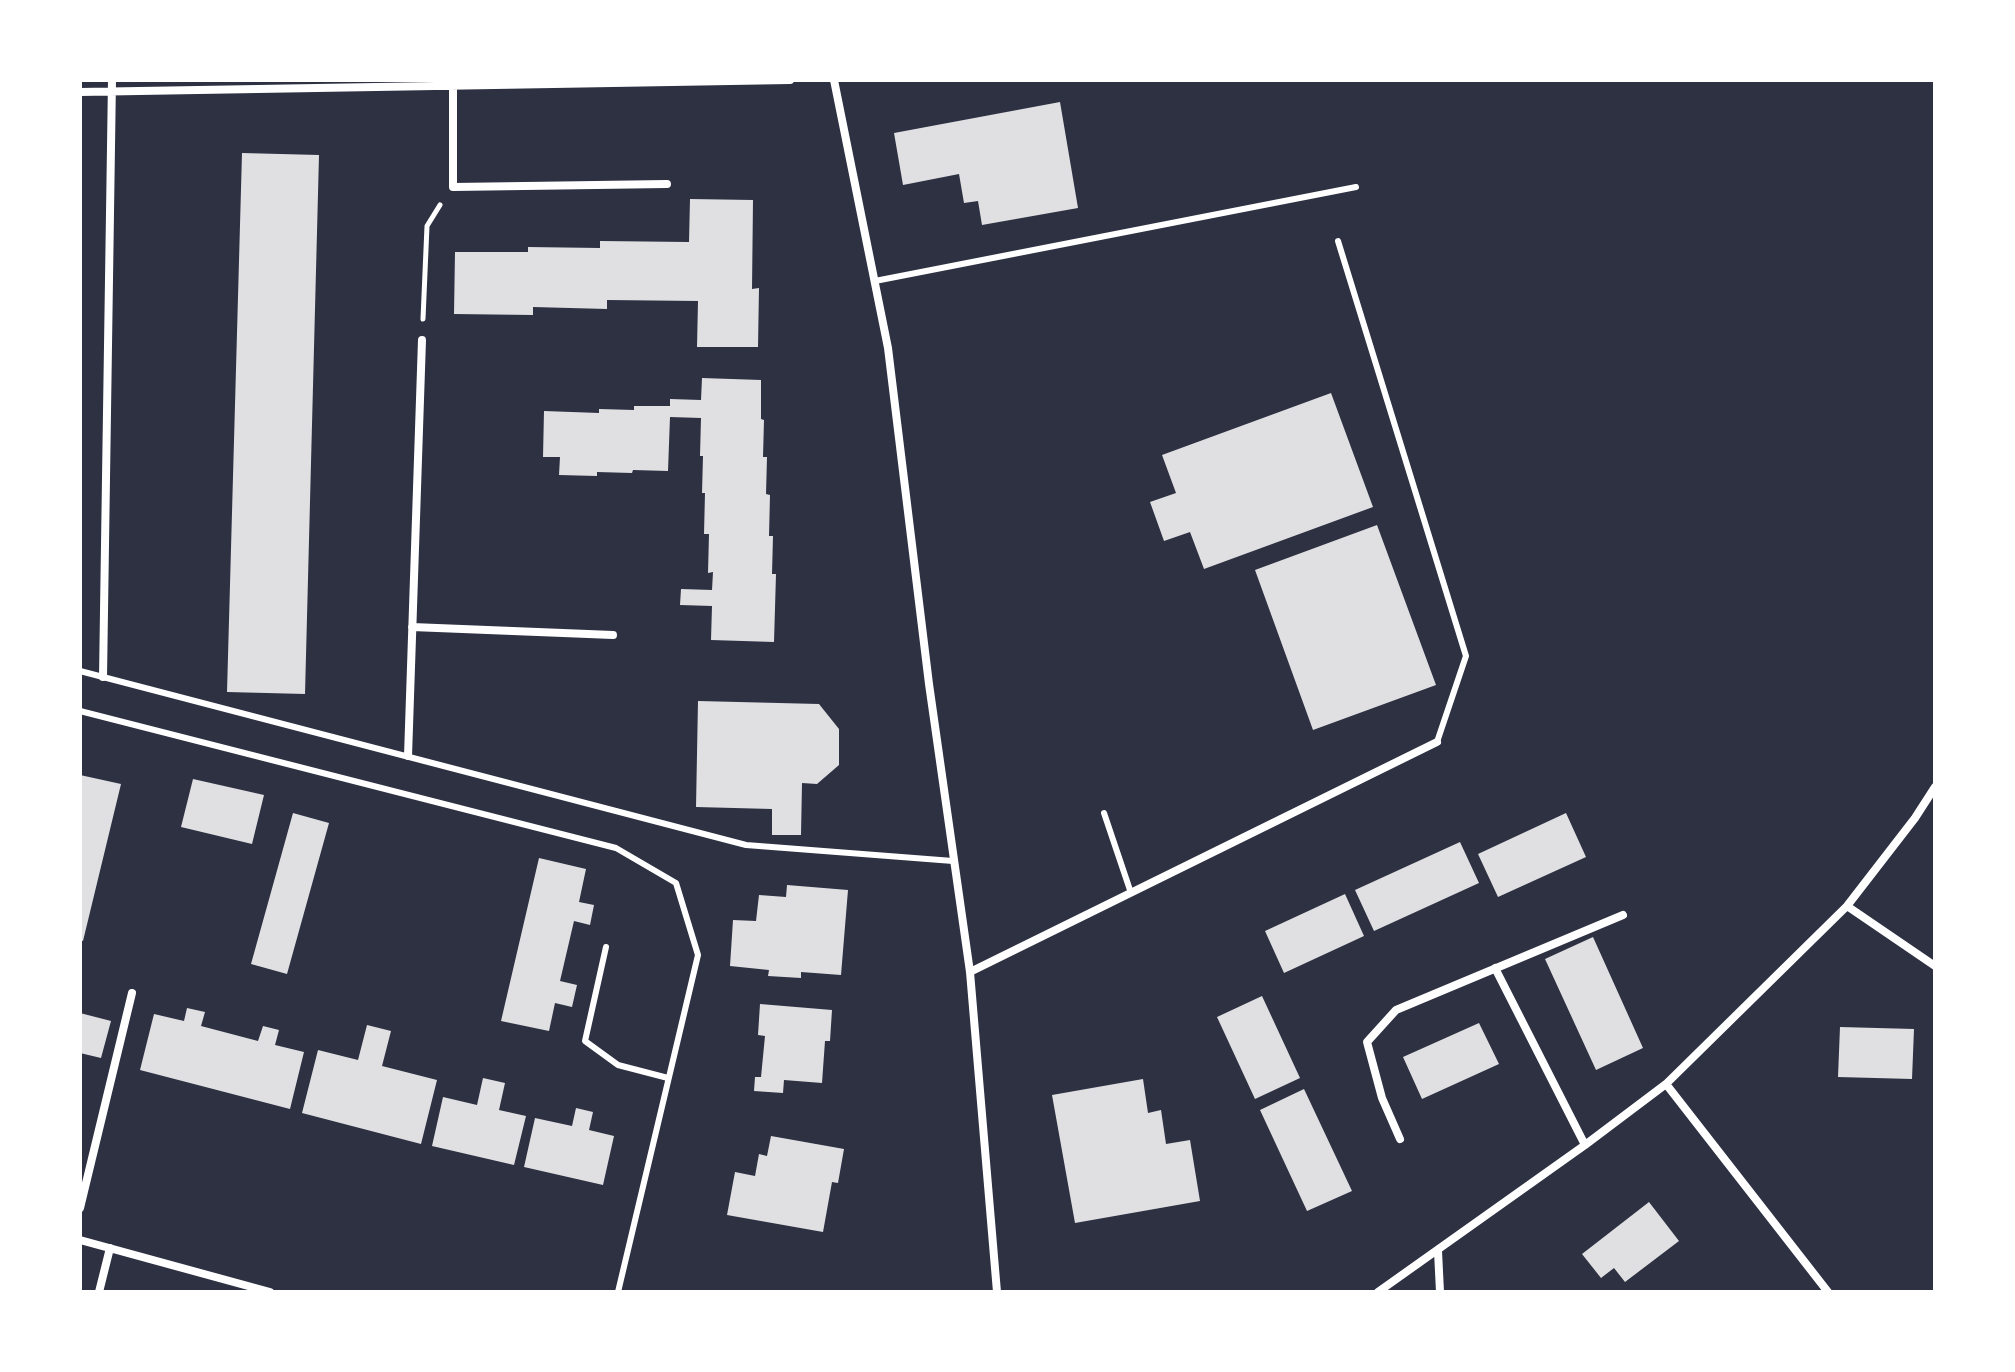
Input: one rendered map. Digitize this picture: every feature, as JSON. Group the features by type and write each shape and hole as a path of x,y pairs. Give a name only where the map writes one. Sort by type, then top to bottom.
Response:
{"street":[{"path":"103,677 112,80"},
{"path":"80,92 790,80"},
{"path":"834,80 888,348 970,972 997,1292"},
{"path":"453,85 453,187 667,184"},
{"path":"408,756 422,340"},
{"path":"412,627 613,635"},
{"path":"970,972 1437,742"},
{"path":"1378,1292 1666,1084 1847,906 1935,787"},
{"path":"1847,906 1935,966"},
{"path":"1400,1139 1382,1098 1367,1042 1396,1010 1623,915"},
{"path":"1495,968 1585,1145"},
{"path":"80,1208 132,993"},
{"path":"1666,1084 1828,1292"},
{"path":"80,1240 270,1292"},
{"path":"99,1292 110,1248"},
{"path":"1438,1251 1440,1292"}],"lane":[{"path":"875,281 1356,187"},
{"path":"1338,241 1466,656 1437,742"},
{"path":"80,671 746,845 953,861"},
{"path":"80,711 616,848 676,883 698,955 618,1292"},
{"path":"1104,813 1131,893"},
{"path":"606,947 585,1041 618,1065 668,1078"}],"path":[{"path":"422,340 427,226 453,187"}],"building":[{"path":"1060,102 1078,208 982,225 978,201 964,203 959,174 903,185 894,133"},
{"path":"242,153 319,155 305,694 227,692"},
{"path":"690,199 753,200 752,289 759,288 758,347 697,347 698,301 607,300 607,309 533,307 533,315 454,314 455,252 528,252 528,247 600,248 600,241 689,242"},
{"path":"702,378 761,380 763,457 767,457 766,494 770,495 769,536 773,536 772,574 776,574 774,642 711,640 712,606 680,605 681,589 712,590 713,572 708,573 709,534 704,534 701,418 670,417 668,471 559,475 560,457 543,457 544,411 599,413 599,409 634,410 634,406 670,406 670,399 701,400"},
{"path":"1331,393 1373,507 1204,569 1190,532 1164,541 1150,502 1176,493 1162,455"},
{"path":"1377,525 1436,685 1313,730 1255,570"},
{"path":"698,701 819,704 839,729 839,765 817,784 802,783 801,835 772,835 772,809 696,807"},
{"path":"80,775 121,784 83,941 80,940"},
{"path":"193,779 264,795 252,844 181,827"},
{"path":"293,813 329,823 287,974 251,964"},
{"path":"1566,813 1586,857 1498,897 1478,854"},
{"path":"1460,842 1479,883 1374,931 1355,890"},
{"path":"539,858 586,869 579,902 594,905 590,925 574,921 560,981 577,985 572,1007 555,1003 549,1031 501,1021"},
{"path":"787,885 848,890 841,975 801,972 801,978 768,976 769,970 730,966 733,920 756,921 759,895 786,897"},
{"path":"1345,894 1364,936 1284,973 1265,931"},
{"path":"1593,937 1643,1048 1596,1070 1545,959"},
{"path":"1262,996 1300,1078 1255,1099 1217,1017"},
{"path":"760,1004 832,1010 830,1041 825,1041 822,1083 784,1080 783,1093 754,1091 755,1077 761,1077 765,1036 758,1035"},
{"path":"187,1008 205,1012 201,1026 258,1041 263,1026 279,1030 275,1045 304,1052 290,1109 140,1070 154,1014 184,1021"},
{"path":"80,1013 111,1021 101,1058 80,1053"},
{"path":"1479,1023 1499,1064 1422,1099 1403,1057"},
{"path":"367,1025 391,1031 382,1066 437,1080 421,1144 302,1113 318,1050 358,1060"},
{"path":"1840,1027 1914,1029 1912,1079 1838,1077"},
{"path":"483,1078 505,1083 499,1110 526,1116 514,1165 432,1146 443,1097 477,1105"},
{"path":"1143,1079 1148,1113 1161,1110 1166,1144 1190,1140 1200,1201 1075,1223 1052,1095"},
{"path":"1304,1089 1352,1191 1307,1211 1260,1110"},
{"path":"576,1108 593,1112 589,1130 614,1136 603,1185 524,1167 535,1118 572,1126"},
{"path":"771,1136 844,1149 838,1183 832,1182 823,1232 727,1215 735,1172 755,1176 759,1154 767,1156"},
{"path":"1649,1202 1679,1241 1625,1282 1614,1268 1601,1278 1582,1254"}]}
